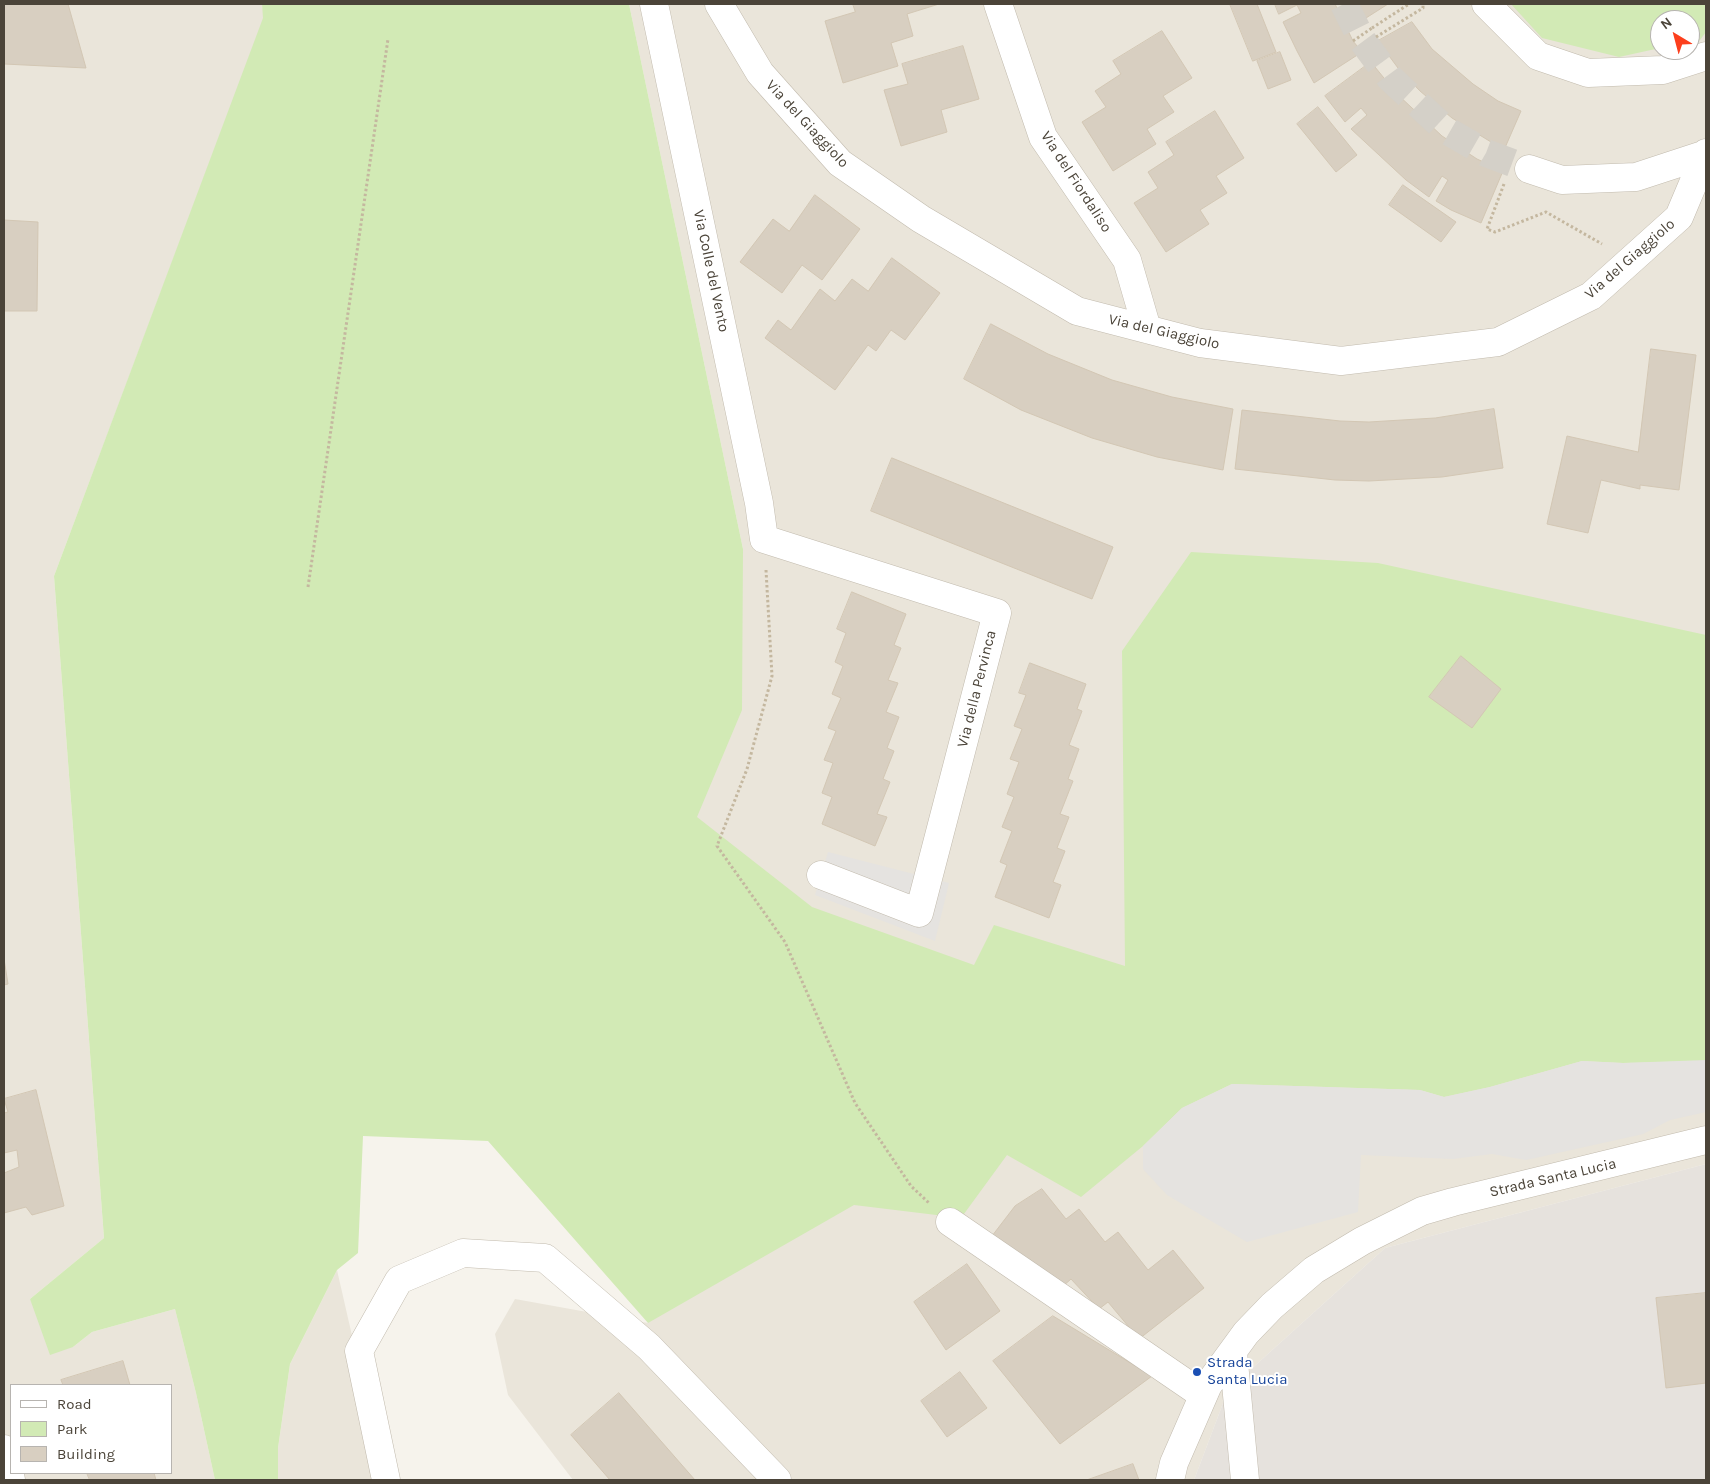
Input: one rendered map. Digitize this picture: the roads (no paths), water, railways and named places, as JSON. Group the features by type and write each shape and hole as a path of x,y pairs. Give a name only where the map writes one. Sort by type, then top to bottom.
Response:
{"street":[{"name":"Via Colle del Vento","path":"654,4 759,503 764,540"},
{"name":"Via del Giaggiolo","path":"719,4 760,73 840,163 921,219 1077,311 1200,343 1341,361 1498,342 1592,296 1679,217 1706,154"},
{"name":"Via del Fiordaliso","path":"998,4 1043,137 1127,260 1147,329"},
{"path":"1486,4 1538,56 1588,73 1663,70 1706,56"},
{"path":"1517,175 1562,180 1636,177 1706,154"},
{"name":"Via della Pervinca","path":"764,540 997,613 919,913 821,875"},
{"name":"Strada Santa Lucia","path":"1170,1480 1174,1463 1208,1385 1246,1333 1272,1306 1314,1270 1362,1240 1422,1211 1706,1140"},
{"path":"950,1222 1204,1396"},
{"path":"386,1480 359,1351 399,1280 462,1253 545,1258 648,1347 777,1480"},
{"path":"1233,1352 1245,1480"},
{"path":"4,1449 11,1480"}],"tunnel":[{"path":"1344,4 1362,40 1390,78 1446,130 1486,153 1529,169"}],"place":[{"name":"Strada Santa Lucia","path":"1197,1372"}]}
